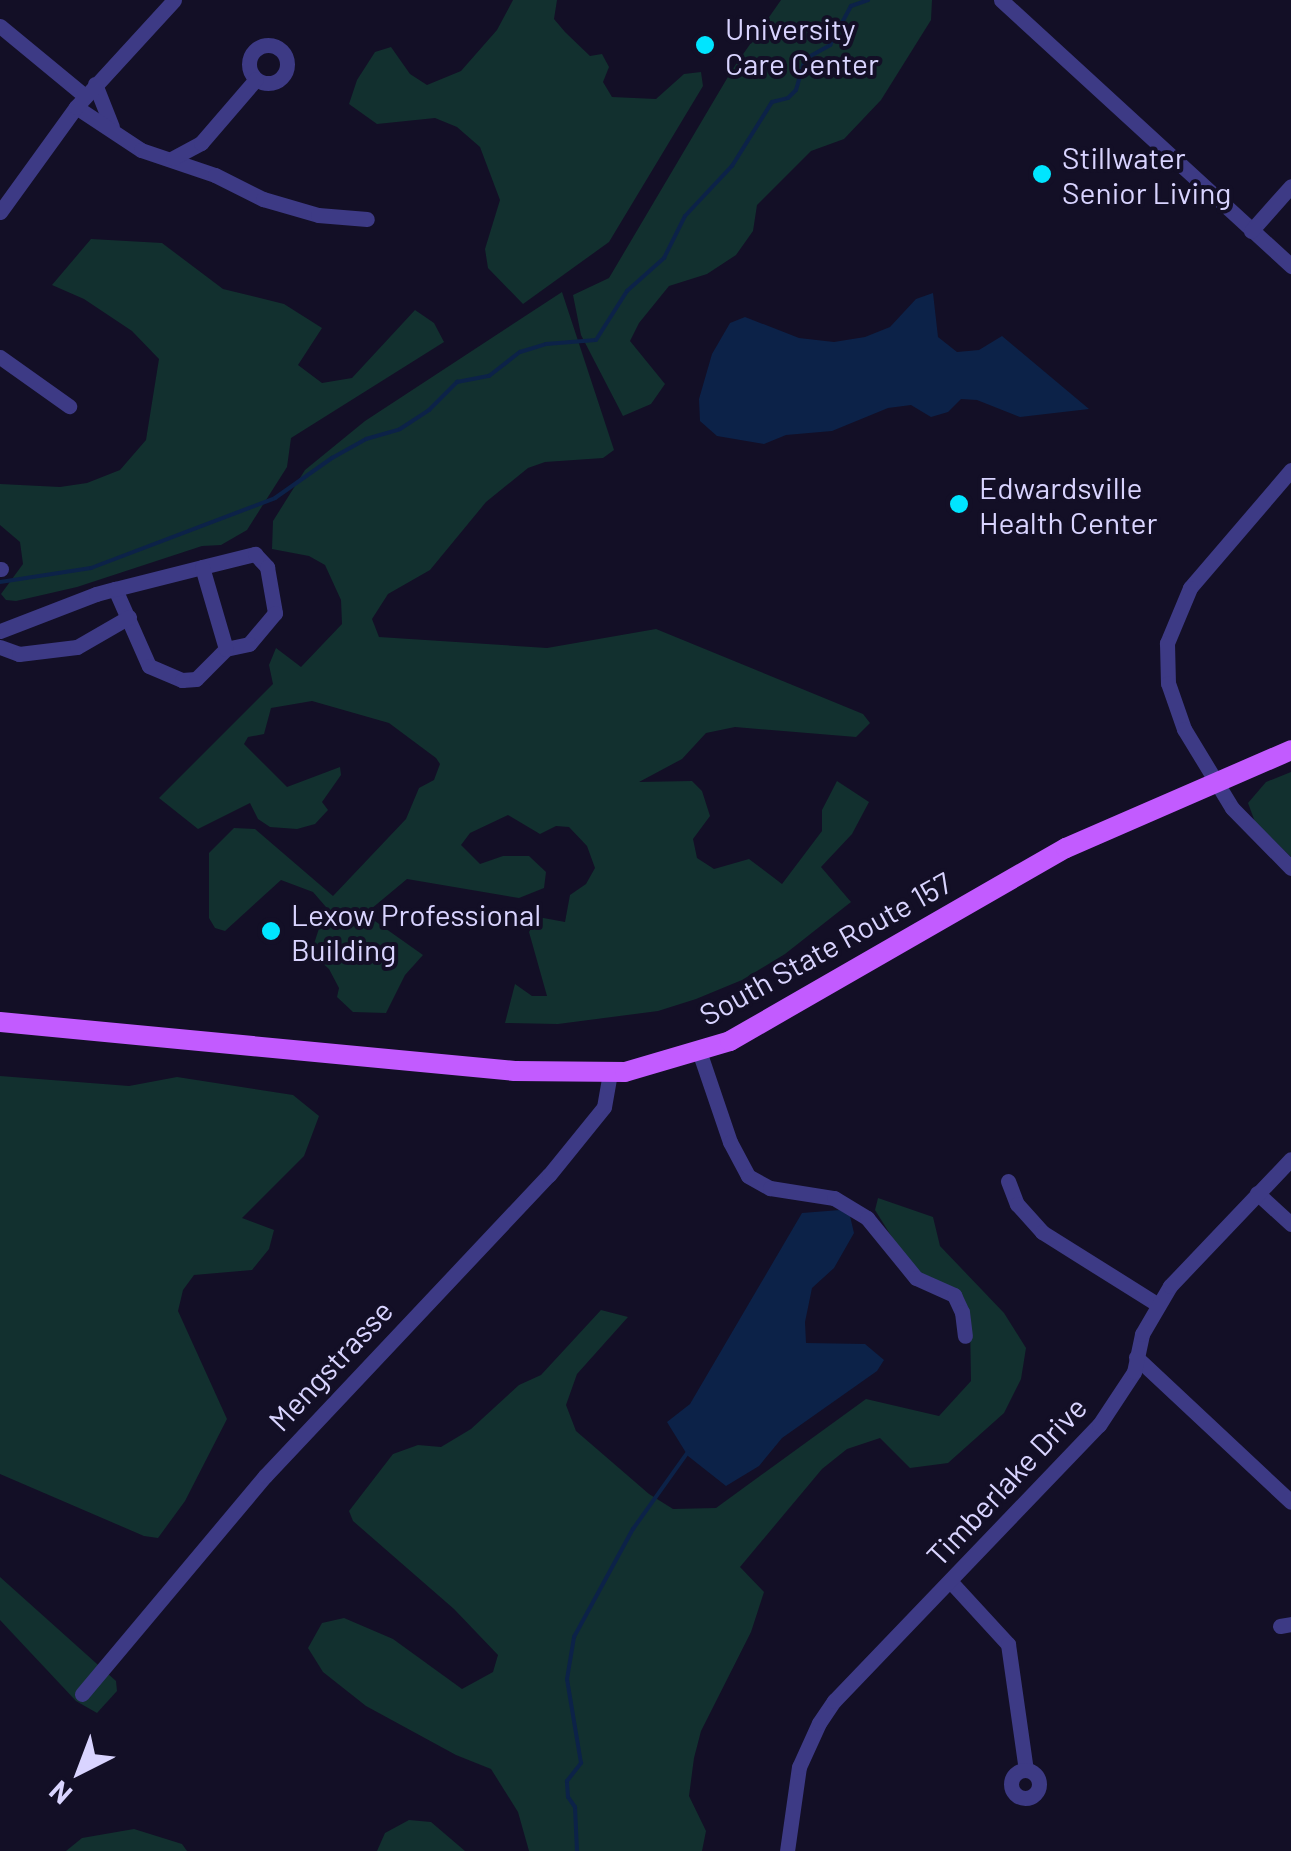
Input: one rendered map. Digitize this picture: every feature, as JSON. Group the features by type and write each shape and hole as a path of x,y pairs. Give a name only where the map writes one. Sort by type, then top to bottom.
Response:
{"main road":[{"name":"South State Route 157","path":"0,1022 515,1072 610,1072 662,1064 730,1042 1066,848 1291,750"}],"street":[{"path":"0,212 85,96 174,0"},
{"path":"1001,0 1291,266"},
{"path":"0,26 85,96 112,127 142,150 216,174 288,208 367,219"},
{"path":"174,158 210,134 256,79"},
{"path":"85,96 112,127"},
{"path":"210,134 208,152 216,174"},
{"path":"1251,230 1291,186"},
{"path":"0,357 68,406"},
{"path":"1291,470 1190,588 1168,644 1174,708 1232,808 1291,868"},
{"path":"0,631 115,589 255,554 267,567 275,613 249,644 226,649 196,679 182,680 149,666 115,589"},
{"path":"202,567 226,649"},
{"path":"0,647 19,654 77,647 129,617"},
{"path":"700,1051 737,1158 748,1176 770,1188 834,1198 867,1218 916,1278 954,1295 962,1312 965,1336"},
{"name":"Mengstrasse","path":"82,1694 265,1476 549,1175 604,1107 610,1072"},
{"name":"Timberlake Drive","path":"787,1851 799,1766 818,1722 1099,1425 1134,1372 1157,1304 1291,1159"},
{"path":"1008,1181 1017,1204 1042,1232 1157,1304"},
{"path":"1257,1193 1291,1224"},
{"path":"1136,1357 1291,1502"},
{"path":"950,1581 1008,1644 1026,1770"}],"green space":[{"path":"513,0 557,0 554,19 590,56 602,54 609,67 603,82 612,97 656,99 684,74 701,72 703,86 609,242 523,304 488,268 485,249 500,200 480,147 457,127 435,118 377,124 349,104 357,80 375,52 391,47 410,74 427,85 461,71 497,30"},
{"path":"781,0 932,0 931,20 881,100 844,139 811,151 757,205 753,231 736,255 707,274 669,286 639,323 630,341 665,384 651,404 623,416 581,335 573,295 609,278 732,70"},
{"path":"91,239 162,243 223,289 284,304 322,328 298,365 322,383 352,378 415,310 434,323 444,342 291,438 287,467 247,530 221,545 202,546 77,587 6,600 1,594 23,564 20,542 0,525 0,484 60,487 87,483 120,470 146,440 159,359 132,331 84,299 52,285"},
{"path":"562,292 614,450 603,458 545,462 528,468 486,502 430,570 388,594 372,619 379,637 547,648 656,629 863,714 870,723 856,737 735,727 706,733 682,759 639,782 692,781 702,791 710,816 693,839 697,858 714,869 749,859 782,884 822,831 822,810 837,781 869,802 852,834 821,867 851,902 785,954 742,980 696,999 658,1011 558,1024 505,1023 515,984 532,996 547,996 529,932 538,917 565,922 570,895 586,884 595,868 587,846 569,827 556,826 540,834 508,815 470,833 461,845 480,864 503,856 529,856 546,872 544,888 519,898 407,879 365,914 423,955 405,975 386,1013 353,1012 337,997 339,988 329,969 311,953 326,907 313,892 281,880 225,931 215,928 209,918 209,853 234,828 255,829 333,896 406,819 419,788 434,780 440,764 436,758 389,723 312,701 271,708 264,734 248,737 244,744 287,787 340,767 341,775 322,802 328,810 315,824 297,829 270,827 258,819 250,803 198,829 159,798 273,684 269,665 276,648 301,667 342,624 341,600 325,565 309,556 272,549 273,521 305,470 365,421"},
{"path":"1291,772 1291,857 1255,822 1248,803 1266,782"},
{"path":"0,1076 129,1086 177,1077 293,1095 319,1116 304,1156 242,1218 274,1230 269,1249 252,1270 194,1275 183,1290 178,1311 227,1419 185,1501 158,1538 144,1536 0,1474"},
{"path":"878,1198 933,1217 940,1246 1004,1313 1026,1348 1021,1379 1004,1413 948,1463 910,1468 880,1438 847,1449 822,1469 740,1567 764,1592 751,1632 701,1731 694,1758 689,1796 706,1831 702,1851 529,1851 518,1812 491,1769 456,1755 366,1706 323,1672 308,1648 322,1623 344,1618 393,1639 462,1689 493,1672 498,1655 454,1609 353,1521 349,1511 393,1454 418,1445 441,1447 471,1429 519,1385 541,1375 601,1310 628,1317 577,1374 566,1405 576,1431 649,1494 673,1509 716,1508 866,1399 939,1416 971,1381 970,1322 966,1308 910,1266 875,1210"},
{"path":"0,1577 116,1681 117,1691 97,1713 76,1701 0,1620"},
{"path":"409,1820 431,1822 465,1851 377,1851 385,1833"},
{"path":"134,1829 182,1844 187,1851 66,1851 82,1838"}],"water":[{"path":"933,293 938,337 957,352 979,350 1002,336 1089,409 1020,417 977,400 961,399 948,412 931,417 911,405 888,408 832,431 786,435 764,444 717,436 700,421 699,399 712,354 730,323 745,317 799,338 834,342 865,337 890,327 916,299"},
{"path":"840,1210 850,1216 854,1233 834,1268 812,1288 805,1322 806,1343 865,1344 884,1360 877,1371 782,1438 759,1466 726,1486 688,1456 667,1422 690,1404 802,1213"}],"waterway":[{"path":"0,582 91,568 275,498 366,439 400,429 429,410 457,382 489,376 520,352 546,344 596,340 627,291 664,258 685,216 732,166 772,102 788,98 796,90 805,59 830,45 851,6 868,0"},
{"path":"577,1851 575,1807 568,1797 567,1781 581,1763 567,1679 574,1637 633,1529 688,1452"}],"place":[{"name":"University Care Center","path":"705,45"},
{"name":"Stillwater Senior Living","path":"1042,174"},
{"name":"Edwardsville Health Center","path":"959,504"},
{"name":"Lexow Professional Building","path":"271,931"}]}
